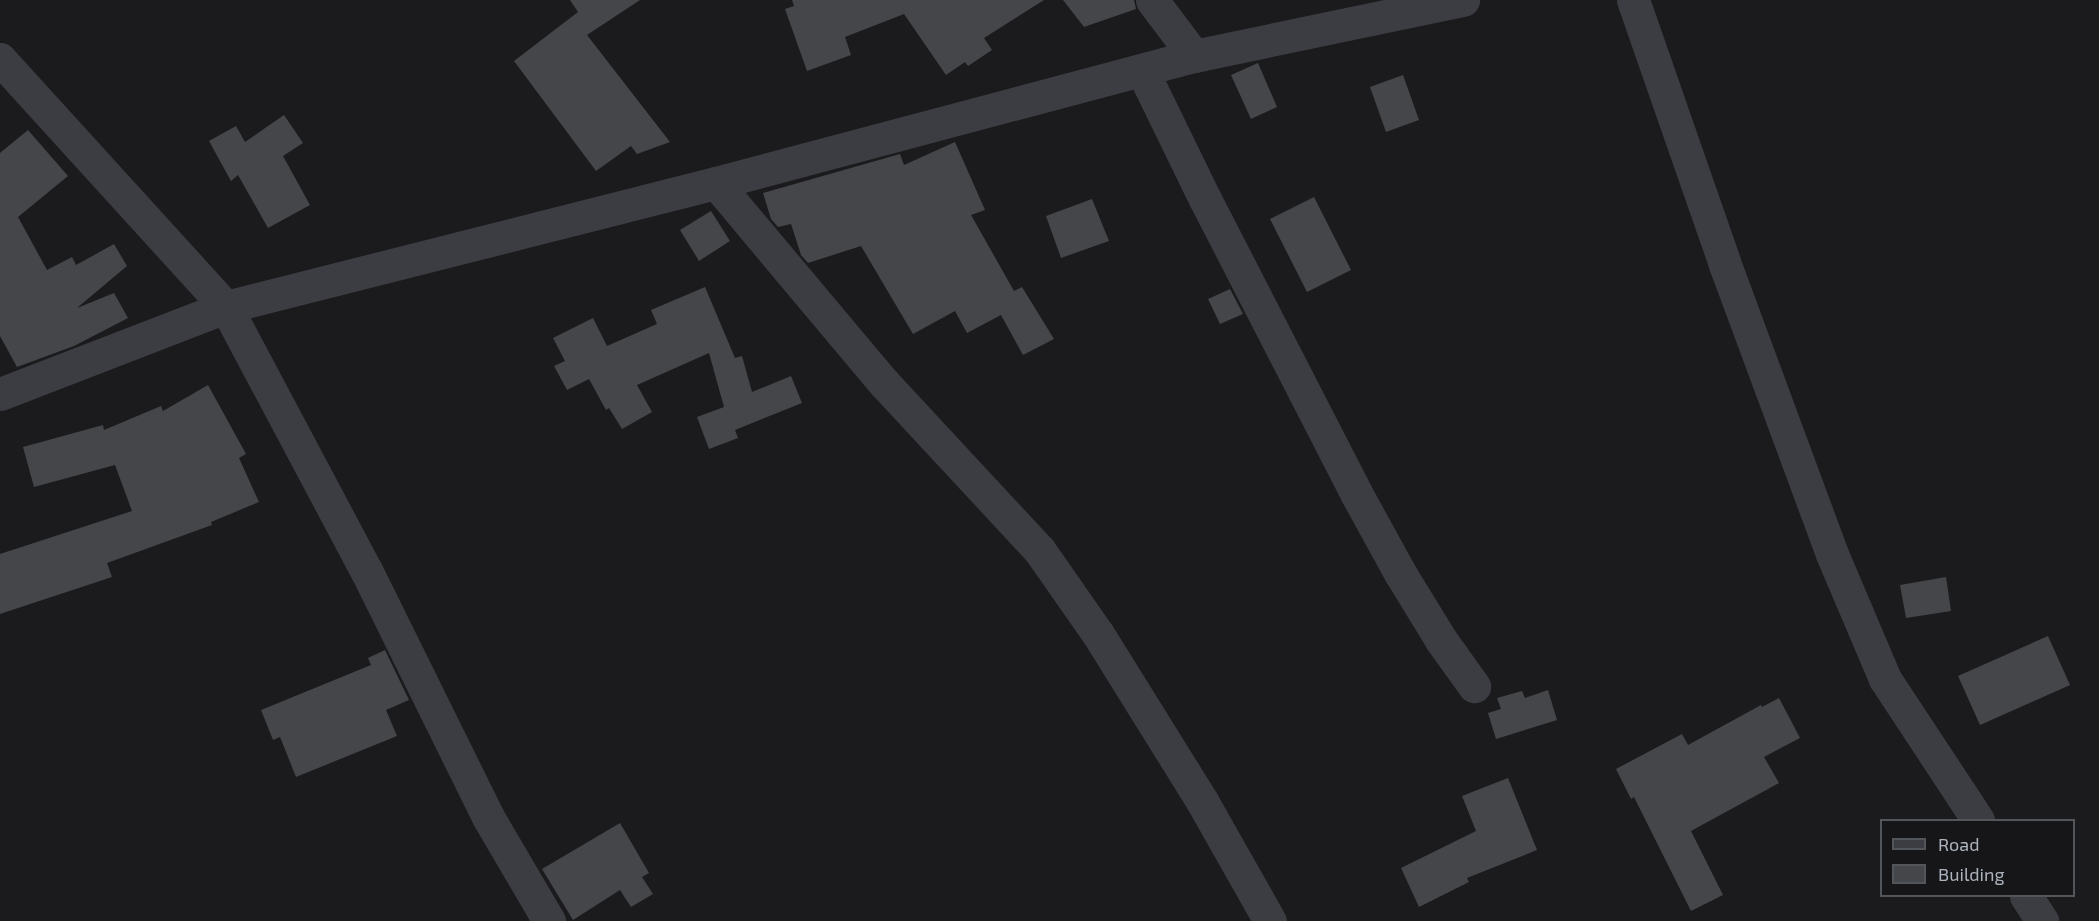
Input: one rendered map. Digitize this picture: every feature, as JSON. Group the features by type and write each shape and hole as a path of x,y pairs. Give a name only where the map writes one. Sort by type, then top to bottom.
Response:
{"street":[{"path":"1152,0 1194,56"},
{"path":"0,394 226,307 716,183 1194,56 1462,0"},
{"path":"1634,0 1724,262 1832,554 1885,679 1977,819"},
{"path":"0,59 226,307 367,572 488,817 549,921"},
{"path":"1142,70 1205,199 1356,493 1400,573 1441,640 1474,686"},
{"path":"716,183 884,383 1040,551 1098,634 1202,801 1270,921"},
{"path":"2027,897 2042,921"}],"building":[{"path":"570,0 640,0 587,35 670,142 637,154 631,146 596,171 514,61 578,12"},
{"path":"792,0 1044,0 984,38 992,50 968,66 965,62 946,75 904,14 845,37 851,55 807,71 785,9 794,6"},
{"path":"1063,0 1134,0 1136,9 1084,27"},
{"path":"1258,63 1277,107 1251,119 1231,75"},
{"path":"1403,75 1419,120 1386,132 1370,87"},
{"path":"284,115 303,143 283,156 310,205 268,228 238,175 231,181 209,141 236,126 245,142"},
{"path":"28,130 68,176 18,217 47,270 72,257 76,265 114,244 127,266 77,308 114,293 128,318 74,346 17,367 0,336 0,153"},
{"path":"955,142 985,210 971,215 1014,291 1022,287 1054,339 1023,355 1001,315 967,333 955,311 913,334 861,246 808,263 801,255 791,224 778,227 771,219 763,193 900,154 904,165"},
{"path":"1314,197 1351,270 1307,292 1270,219"},
{"path":"1092,199 1109,241 1061,258 1046,216"},
{"path":"711,211 730,241 699,261 680,230"},
{"path":"705,287 735,358 742,356 752,392 791,376 802,403 735,430 738,438 709,449 697,417 724,407 709,353 637,385 652,412 622,429 609,408 606,410 589,379 567,390 554,366 565,361 553,338 593,318 607,346 657,324 651,310"},
{"path":"1230,289 1243,314 1220,324 1208,299"},
{"path":"208,385 246,454 239,458 259,502 211,522 212,525 107,563 112,577 0,614 0,554 132,511 115,465 34,487 23,447 103,425 104,430 161,406 163,411"},
{"path":"1946,577 1951,611 1906,618 1900,585"},
{"path":"2048,636 2070,685 1980,725 1958,676"},
{"path":"385,650 409,700 386,710 397,736 296,777 280,737 273,740 261,710 371,665 368,658"},
{"path":"1548,690 1557,720 1496,739 1488,713 1501,709 1497,698 1522,691 1525,698"},
{"path":"1779,698 1800,738 1764,757 1779,783 1691,831 1723,895 1691,911 1634,797 1631,799 1616,769 1682,734 1688,745 1761,705 1762,707"},
{"path":"1508,778 1537,850 1467,878 1469,882 1419,907 1401,868 1476,831 1462,796"},
{"path":"620,823 649,873 642,877 653,894 631,907 620,890 573,920 542,869"}]}
